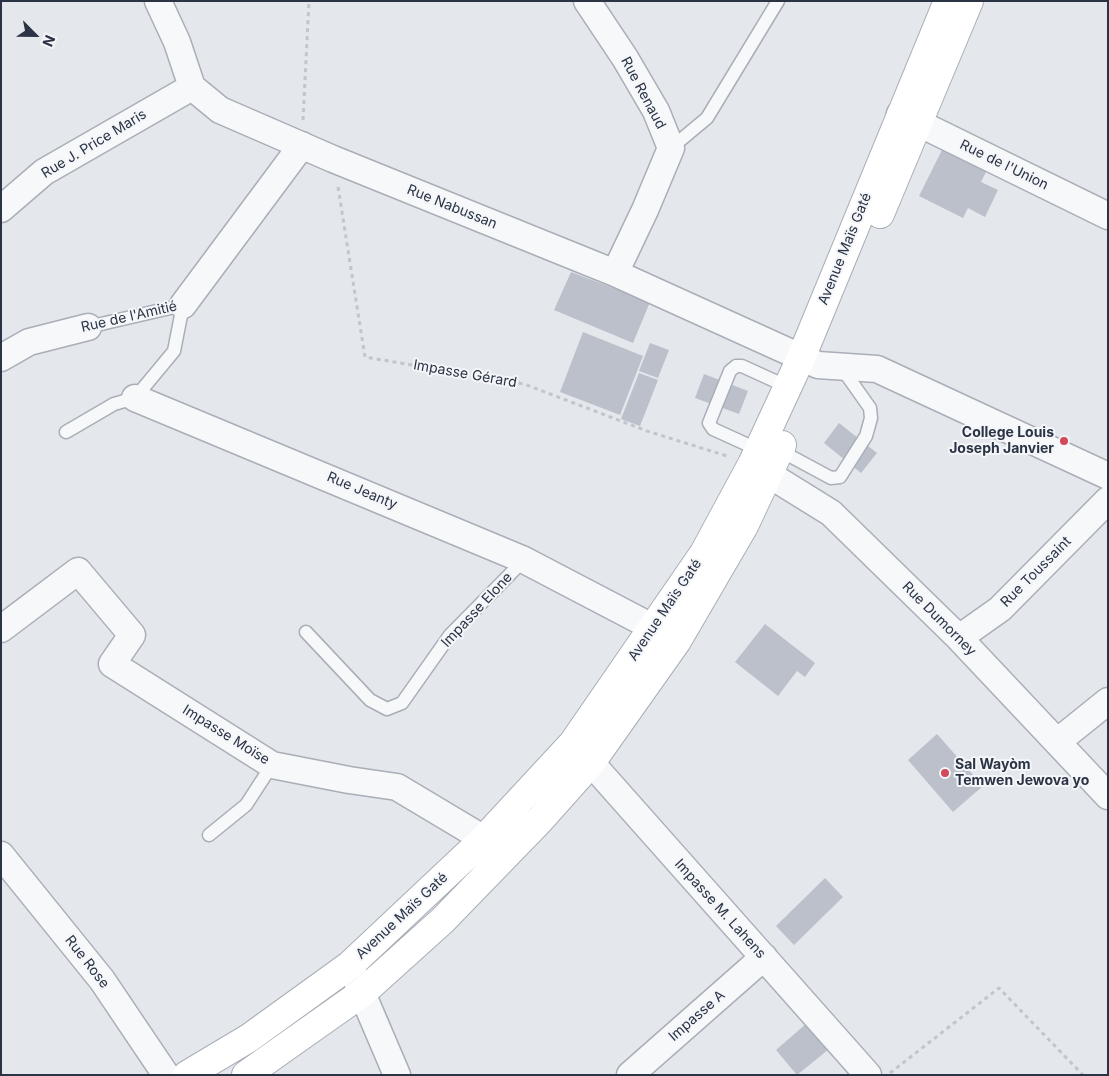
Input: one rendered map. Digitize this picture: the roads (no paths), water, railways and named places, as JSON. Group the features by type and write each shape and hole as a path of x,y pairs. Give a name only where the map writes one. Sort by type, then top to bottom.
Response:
{"main road":[{"name":"Avenue Maïs Gaté","path":"187,1075 249,1038 350,965 484,839 573,743 704,554 764,460 820,364 909,119 948,1"},
{"name":"Avenue Maïs Gaté","path":"909,119 969,1"},
{"name":"Avenue Maïs Gaté","path":"246,1075 362,993 443,920 540,820 590,764 677,641 744,526 788,386 820,364"}],"street":[{"path":"158,1 177,42 192,87"},
{"name":"Rue Renaud","path":"587,1 625,58 656,111 671,148"},
{"name":"Rue Nabussan","path":"192,87 220,110 333,159 615,273 820,364"},
{"name":"Rue J. Price Maris","path":"1,209 44,172 192,87"},
{"name":"Rue de l'Union","path":"909,119 1108,216"},
{"name":"Rue de l'Amitié","path":"183,305 302,145"},
{"path":"615,273 645,210 671,148"},
{"name":"Rue de l'Amitié","path":"1,358 28,342 88,326"},
{"path":"820,364 877,369 1108,476"},
{"name":"Rue Jeanty","path":"135,398 524,560 654,628"},
{"name":"Rue Dumorney","path":"764,460 831,513 959,638 1108,796"},
{"name":"Rue Toussaint","path":"959,638 1000,609 1108,500"},
{"name":"Impasse Moïse","path":"1,629 78,571 132,635 112,664 272,765 397,787 484,839"},
{"path":"1057,742 1108,701"},
{"name":"Impasse M. Lahens","path":"573,743 868,1075"},
{"name":"Rue Rose","path":"1,855 102,980 166,1075"},
{"name":"Impasse A","path":"630,1075 764,957"},
{"path":"350,965 397,1075"}],"lane":[{"path":"671,148 707,118 778,1"},
{"path":"66,432 114,404 135,398 174,351 183,305"},
{"name":"Rue de l'Amitié","path":"88,326 183,305"},
{"path":"788,386 742,366 736,366 730,372 709,423 713,429 764,460 831,478 840,477 866,436 871,418 870,408 820,364"},
{"name":"Impasse Elone","path":"306,632 370,700 387,709 402,703 450,635 524,560"},
{"path":"209,835 246,805 272,765"}],"place":[{"name":"College Louis Joseph Janvier","path":"1064,441"},
{"name":"Sal Wayòm Temwen Jewova yo","path":"945,773"}]}
